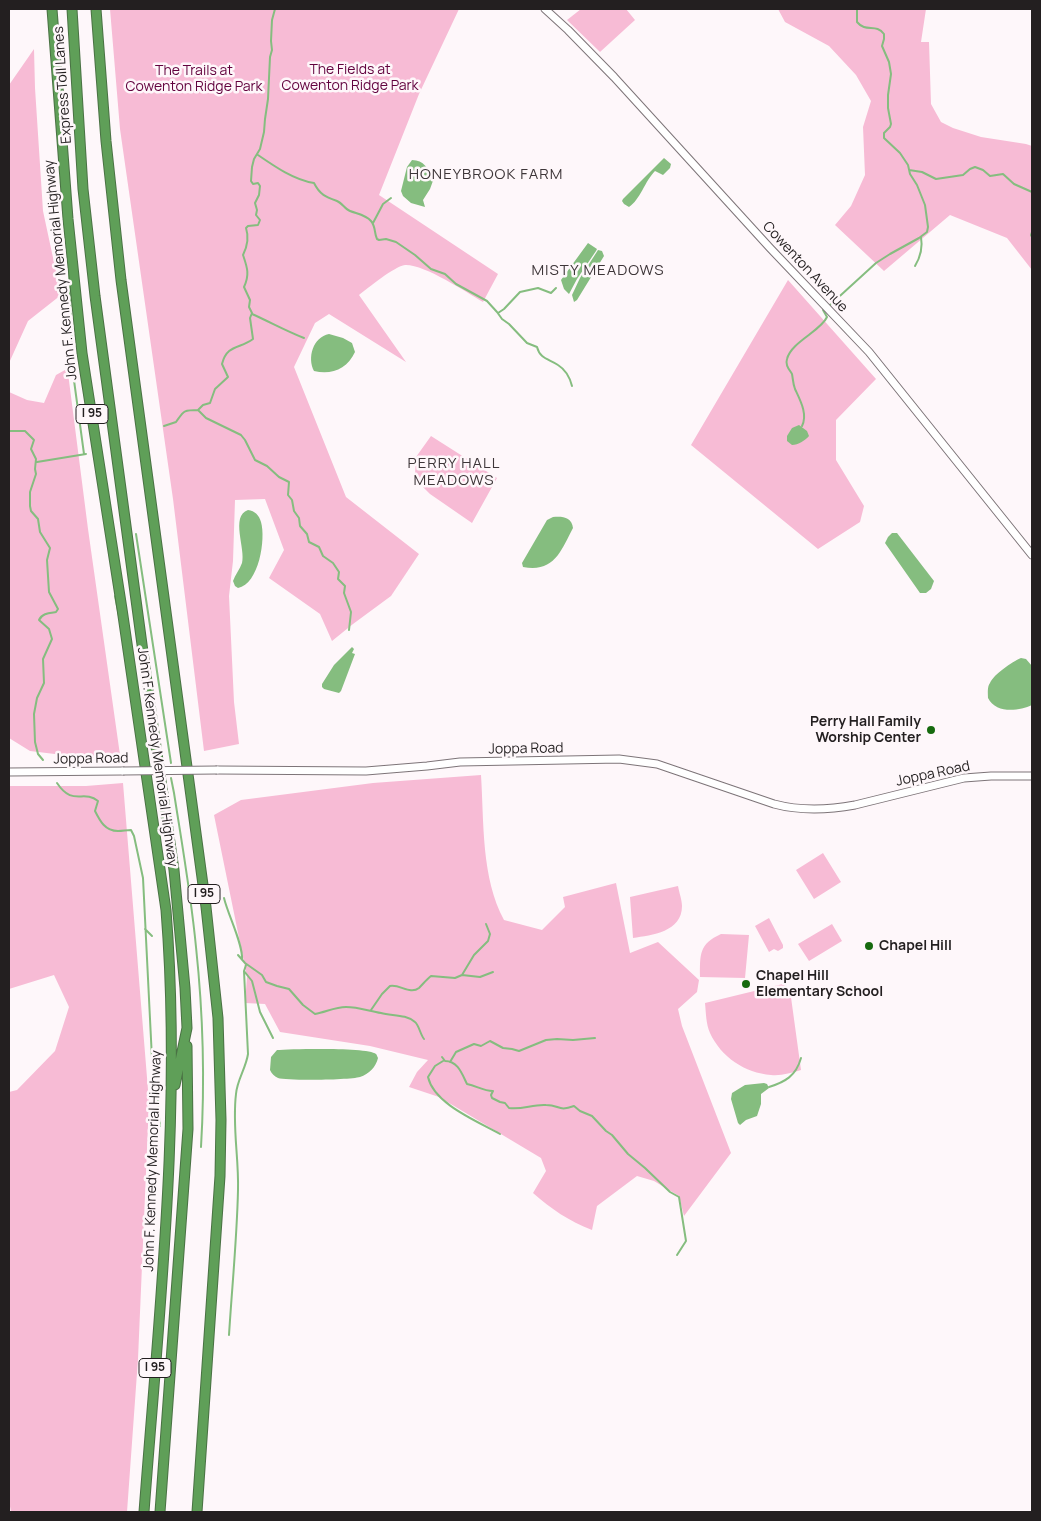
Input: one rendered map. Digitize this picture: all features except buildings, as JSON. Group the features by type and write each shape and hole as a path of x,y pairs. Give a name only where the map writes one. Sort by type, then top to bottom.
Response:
{"highway":[{"name":"John F. Kennedy Memorial Highway","path":"52,9 67,208 82,352 166,910 170,956 170,1109 166,1224 144,1512"},
{"name":"Express Toll Lanes","path":"72,9 83,190 95,296 151,717 174,870 187,1028"},
{"name":"John F. Kennedy Memorial Highway","path":"96,9 106,141 120,271 206,906 218,1018 221,1110 218,1232 197,1512"},
{"path":"170,1109 187,1028"},
{"path":"160,1512 188,1129 187,1028"}],"street":[{"name":"Cowenton Avenue","path":"545,9 565,26 614,77 764,241 869,352 1032,555"},
{"name":"Joppa Road","path":"9,772 366,770 460,762 620,759 657,764 774,804 786,807 815,809 855,805 964,778 1032,776"}],"green space":[{"path":"110,9 459,9 419,94 379,195 498,274 483,302 434,274 423,269 405,265 388,273 359,295 406,362 329,314 315,323 294,367 346,497 419,554 391,596 332,641 320,614 269,578 284,550 265,499 235,500 233,561 229,596 234,702 239,744 204,751 173,499 120,129"},
{"path":"581,9 626,9 635,20 600,52 567,20"},
{"path":"778,9 926,9 921,42 929,42 931,104 941,122 981,137 1032,146 1032,270 1007,238 950,215 884,271 835,225 851,206 865,175 863,127 871,101 856,75 829,46 785,22"},
{"path":"34,49 43,211 61,295 28,321 9,363 9,85"},
{"path":"788,280 876,379 836,420 836,460 864,506 860,522 818,549 691,445"},
{"path":"65,370 68,373 121,762 30,751 9,738 9,392 27,400 44,403 56,375"},
{"path":"431,436 497,478 472,523 430,494 420,484 415,474 416,457"},
{"path":"481,775 487,868 491,886 504,920 542,930 565,907 563,897 616,883 630,953 658,942 699,980 697,992 678,1009 682,1026 731,1153 684,1216 679,1196 654,1181 637,1176 597,1206 592,1230 576,1223 533,1193 546,1171 541,1158 439,1097 409,1087 417,1072 428,1060 370,1046 280,1032 265,1004 245,1003 247,977 214,815 241,800 373,783"},
{"path":"123,783 149,1102 138,1359 127,1512 11,1512 9,1501 9,1092 17,1090 55,1051 69,1007 54,975 9,989 9,786 86,786"},
{"path":"823,853 841,882 814,899 796,870"},
{"path":"678,886 682,906 681,915 677,922 665,931 633,938 630,897"},
{"path":"769,918 783,945 783,948 778,951 774,949 769,952 755,926"},
{"path":"832,924 842,941 809,961 798,944"},
{"path":"721,934 749,935 745,978 700,977 702,951 708,942"},
{"path":"783,984 790,990 801,1070 786,1074 761,1074 735,1062 715,1042 708,1026 705,1003"}],"shaded area":[{"path":"664,158 671,164 670,168 663,175 655,171 633,204 629,207 624,204 623,199"},
{"path":"412,160 423,163 434,178 423,200 425,207 411,203 403,196 401,191 407,167"},
{"path":"588,243 597,249 569,294 564,289 561,280"},
{"path":"598,250 602,251 604,256 574,302 572,295 580,278"},
{"path":"329,334 352,343 355,352 343,367 327,372 314,371 311,354 315,344 323,336"},
{"path":"799,425 807,431 809,436 802,442 792,445 787,441 787,436 792,428"},
{"path":"248,510 255,512 260,520 262,530 261,549 256,570 245,585 238,588 233,581 243,557 239,526 243,513"},
{"path":"553,517 569,519 573,528 560,552 542,567 523,567 522,563 547,520"},
{"path":"892,533 897,533 934,581 931,589 926,593 920,593 885,543"},
{"path":"352,647 354,649 352,653 355,654 341,691 339,693 324,689 322,684 334,665"},
{"path":"1021,658 1026,659 1032,666 1032,705 1014,710 996,707 988,698 989,685 999,672"},
{"path":"277,1050 359,1050 376,1054 378,1058 372,1070 360,1077 305,1080 284,1079 278,1078 270,1070 271,1057"},
{"path":"764,1083 769,1088 761,1094 761,1104 757,1116 746,1120 740,1125 731,1099 732,1093 745,1085"}],"waterway":[{"path":"164,426 176,422 184,412 198,410 203,405 210,403 215,389 228,377 222,364 227,353 253,339 250,318 252,313 249,307 250,300 244,287 247,267 243,255 247,242 246,228 258,225 260,220 256,215 255,203 259,195 260,186 258,183 253,184 251,181 254,159 260,149 264,132 272,50 272,20 275,9"},
{"path":"830,305 876,263 919,238 927,232 928,227 925,205 917,185 910,174 908,165 900,153 884,138 884,133 891,124 888,108 891,74 889,62 882,46 884,34 878,29 860,25 857,22 857,9"},
{"path":"258,155 292,176 314,183 324,195 339,202 348,210 367,217 373,223 377,239 396,242 431,269 445,274 456,284 487,301 502,319 527,343 537,347 540,354 563,369 569,377 572,386"},
{"path":"909,170 922,172 936,179 963,175 975,167 983,170 990,176 1003,174 1014,184 1032,192"},
{"path":"373,223 383,204 391,198"},
{"path":"1032,202 1032,210"},
{"path":"1032,232 1032,237"},
{"path":"915,266 921,252 921,237"},
{"path":"69,270 72,348"},
{"path":"498,313 520,292 538,288 551,293 556,288"},
{"path":"802,426 804,421 803,407 794,387 787,361 794,347 824,322 827,317 823,310"},
{"path":"252,314 304,338"},
{"path":"72,360 84,454"},
{"path":"198,410 206,418 241,435 255,460 289,482 288,495 299,518 300,526 307,534 309,542 319,547 323,556 333,563 339,572 338,579 345,586 344,593 351,612 349,630"},
{"path":"9,431 25,431 34,440 31,449 36,459 36,474 30,492 30,506 31,511 38,519 40,532 50,548 47,560 49,592 58,609 56,612 44,615 39,620 49,629 52,639 43,659 44,683 37,698 34,714 35,742 38,754 43,760"},
{"path":"37,462 86,454"},
{"path":"136,534 171,763"},
{"path":"115,596 119,616"},
{"path":"171,778 189,889 198,972 203,1072 201,1147"},
{"path":"57,783 68,794 88,796 98,801 95,811 106,827 113,831 131,830 134,836 143,878 152,1059 160,1126"},
{"path":"224,898 240,946 242,959"},
{"path":"462,975 474,955 488,941 490,934 486,924"},
{"path":"145,929 152,936"},
{"path":"238,955 245,963 262,975 266,982 289,989 303,1005 315,1014 346,1007 403,1016 416,1023 424,1039"},
{"path":"229,1335 238,1190 235,1106 237,1089 248,1054 244,971 246,965"},
{"path":"244,971 252,981 260,1012 273,1038"},
{"path":"371,1010 390,986 416,990 431,976 455,978 462,975 480,977 493,972"},
{"path":"450,1062 456,1052 474,1044 481,1046 490,1041 503,1048 519,1051 546,1040 595,1038"},
{"path":"442,1057 445,1061 456,1066 467,1084 493,1091 492,1098 505,1103 509,1108 541,1105 562,1108 574,1106 592,1116 628,1154 670,1192 679,1197 686,1241 677,1255"},
{"path":"769,1087 780,1083 793,1074 801,1058"},
{"path":"443,1061 435,1066 428,1077 432,1087 447,1103 458,1111 500,1134"}],"place":[{"name":"Perry Hall Family Worship Center","path":"931,730"},
{"name":"Chapel Hill","path":"869,946"},
{"name":"Chapel Hill Elementary School","path":"746,984"}],"district":[{"name":"HONEYBROOK FARM","path":"486,175"},
{"name":"MISTY MEADOWS","path":"598,271"},
{"name":"PERRY HALL MEADOWS","path":"454,472"}],"park label":[{"name":"The Fields at Cowenton Ridge Park","path":"350,78"},
{"name":"The Trails at Cowenton Ridge Park","path":"194,79"}]}
